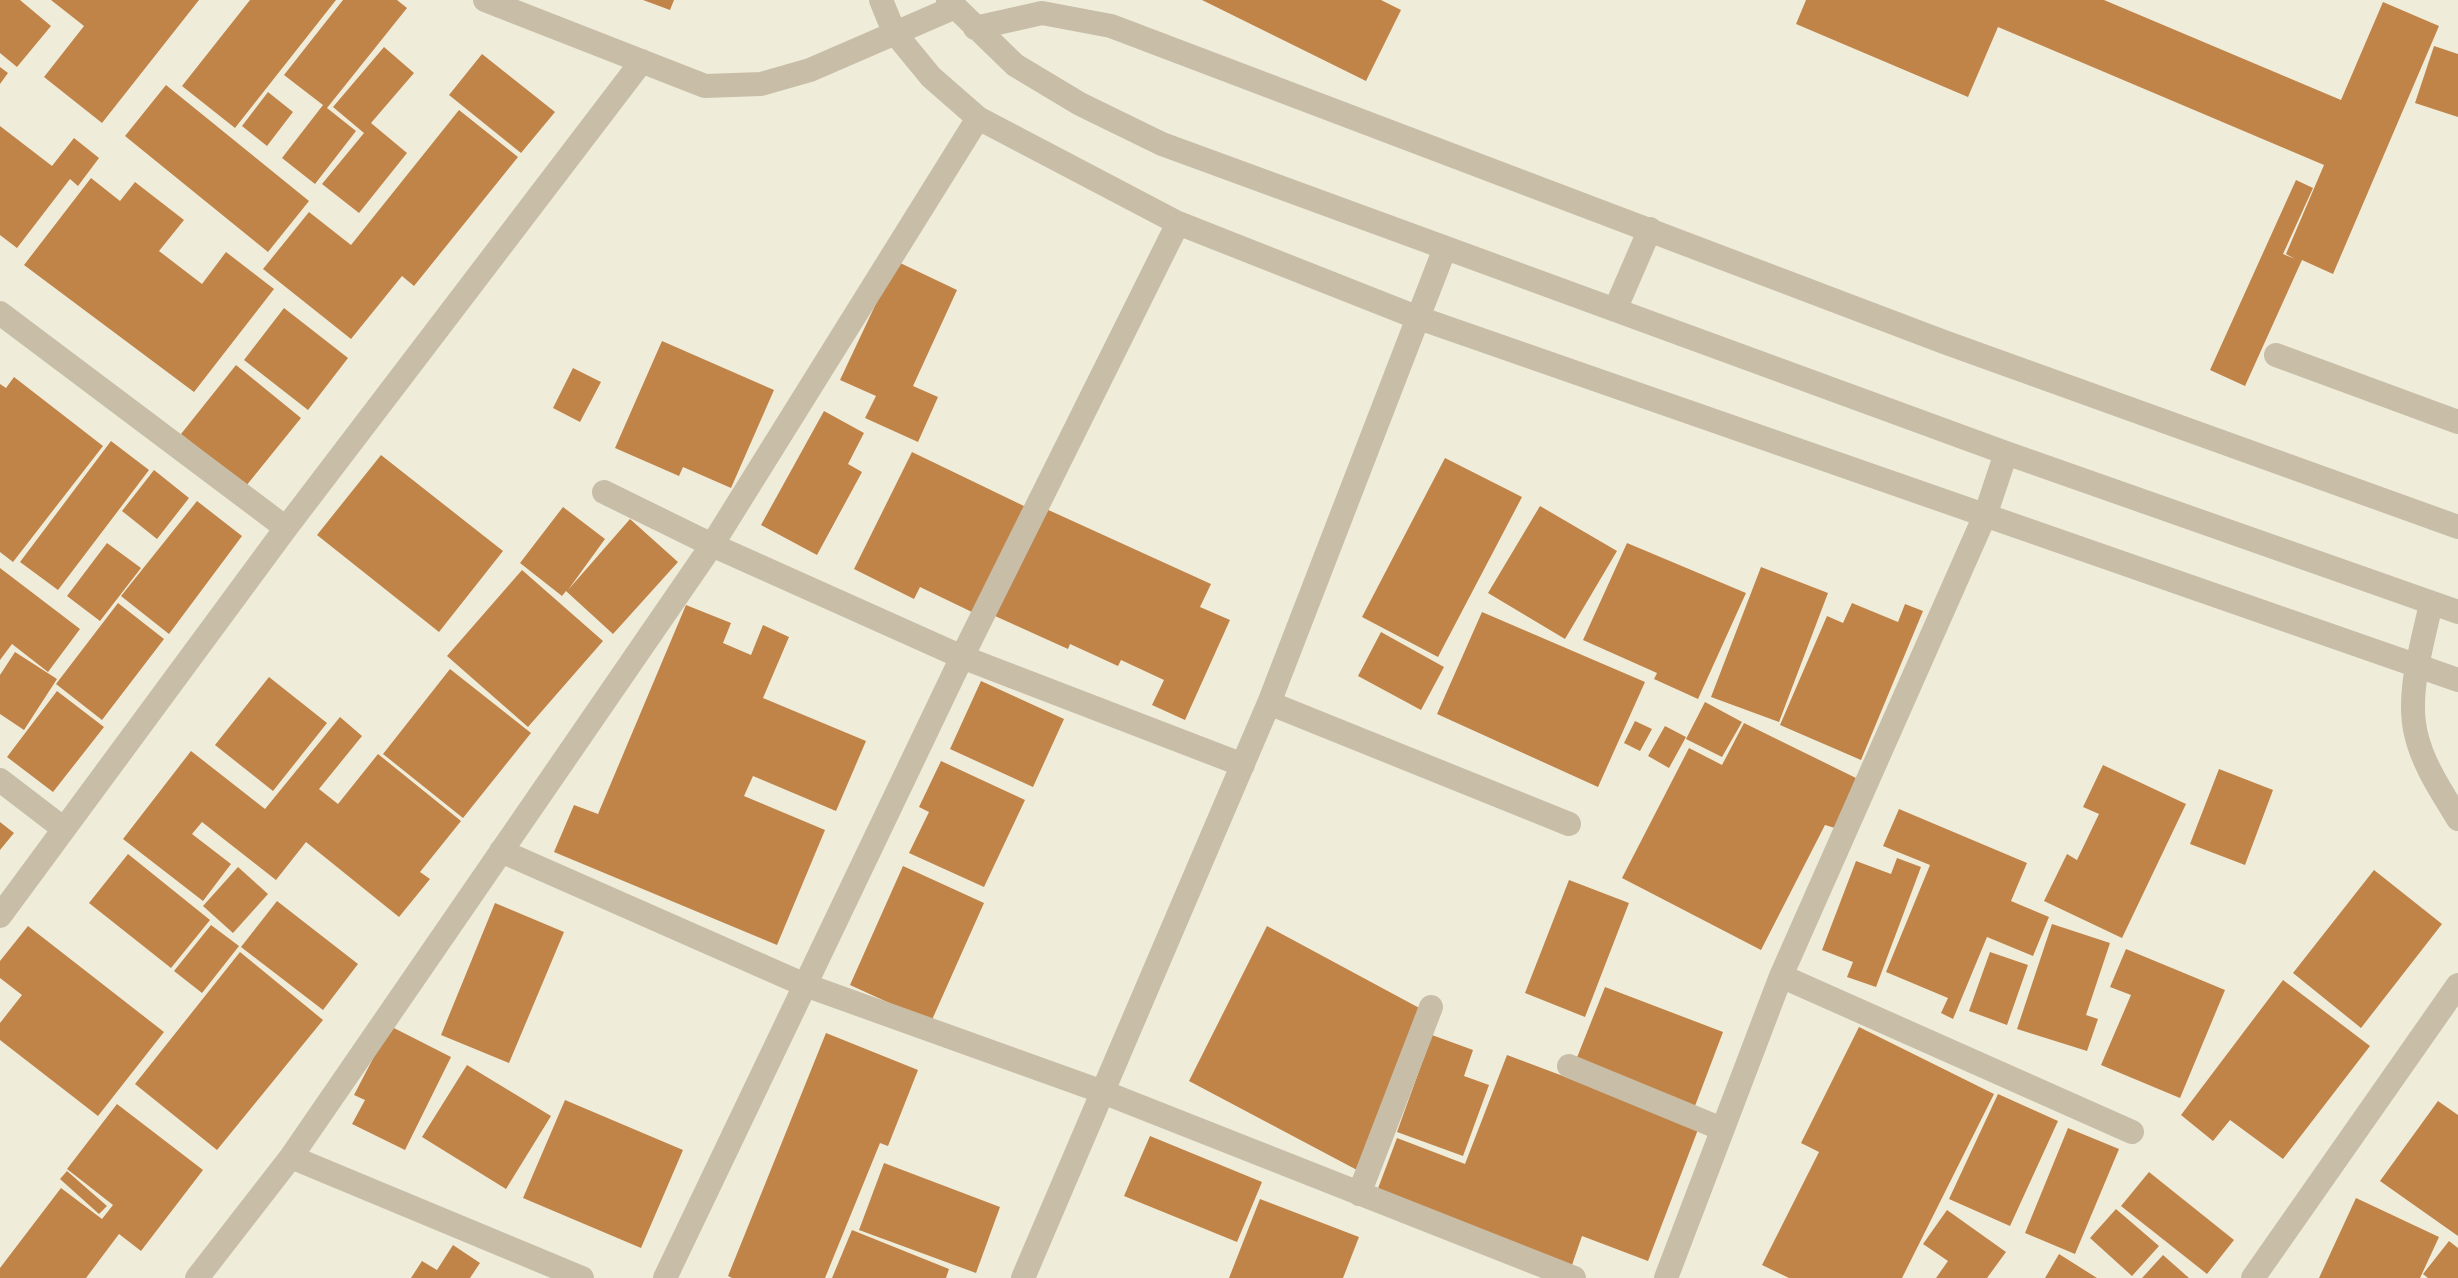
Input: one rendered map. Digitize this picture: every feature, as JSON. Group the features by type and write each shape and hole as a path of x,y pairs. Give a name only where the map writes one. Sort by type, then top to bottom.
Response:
{"street":[{"path":"485,0 705,86 761,84 810,70 951,4 1015,65 1080,104 1162,144 2006,453 2458,612"},
{"path":"881,0 894,32 931,77 978,118 1178,223 1416,317 1986,513 2458,680"},
{"path":"975,28 1042,13 1111,26 1944,342 2458,527"},
{"path":"0,916 286,528 642,61"},
{"path":"197,1278 291,1157 712,545 978,118"},
{"path":"665,1278 962,657 1178,223"},
{"path":"1615,310 1650,229"},
{"path":"1023,1278 1269,703 1445,248"},
{"path":"0,313 286,528"},
{"path":"2276,355 2458,422"},
{"path":"1666,1278 1781,976 1986,513 2006,453"},
{"path":"604,492 712,545 962,657 1243,765"},
{"path":"2431,603 2413,703 2415,732 2425,762 2458,819"},
{"path":"1269,703 1569,824"},
{"path":"0,780 64,829"},
{"path":"501,851 805,985 1103,1092 1574,1278"},
{"path":"1781,976 2132,1132"},
{"path":"2253,1278 2458,985"},
{"path":"1359,1194 1431,1007"},
{"path":"1569,1066 1722,1129"},
{"path":"291,1157 582,1278"}],"building":[{"path":"0,0 20,0 51,26 17,67 0,53"},
{"path":"51,0 199,0 102,123 44,77 84,26"},
{"path":"250,0 336,0 235,128 182,86"},
{"path":"343,0 397,0 407,8 327,108 356,131 315,184 282,158 323,105 284,75"},
{"path":"643,0 674,0 670,10"},
{"path":"1202,0 1381,0 1401,10 1366,81"},
{"path":"1806,0 2104,0 2341,100 2383,2 2439,26 2333,274 2302,260 2245,386 2210,370 2296,180 2313,188 2283,254 2295,259 2286,254 2324,165 1998,27 1968,97 1796,24"},
{"path":"2434,46 2458,54 2458,117 2415,103"},
{"path":"384,47 414,73 371,123 407,153 359,213 322,184 364,133 333,107"},
{"path":"482,54 555,112 521,153 449,95"},
{"path":"0,67 8,73 0,84"},
{"path":"166,85 309,201 268,252 125,136"},
{"path":"268,92 293,112 267,146 242,126"},
{"path":"459,110 518,157 414,286 402,276 351,339 263,269 309,212 351,245"},
{"path":"0,126 52,166 74,138 99,158 78,186 70,179 17,248 0,235"},
{"path":"91,178 120,201 135,182 184,220 159,251 202,284 226,252 274,289 194,392 24,265"},
{"path":"896,261 957,290 913,386 938,397 918,442 865,418 876,396 840,380"},
{"path":"284,308 348,358 308,410 244,360"},
{"path":"662,341 774,390 731,488 683,467 679,476 615,448"},
{"path":"236,365 301,418 246,486 181,434"},
{"path":"573,368 601,382 580,422 553,408"},
{"path":"14,377 103,446 13,562 0,552 0,384 6,388"},
{"path":"824,411 864,433 848,464 862,472 817,555 761,525"},
{"path":"111,441 149,470 58,590 20,562"},
{"path":"912,452 1026,507 974,613 920,587 914,599 854,569"},
{"path":"381,455 503,551 439,632 317,535"},
{"path":"1445,458 1522,497 1438,657 1362,617"},
{"path":"154,470 189,498 157,539 122,511"},
{"path":"197,501 242,536 169,634 121,596"},
{"path":"1540,506 1617,551 1565,639 1488,593"},
{"path":"563,507 605,539 568,590 630,519 678,562 613,634 566,591 562,596 520,563"},
{"path":"1044,508 1211,584 1200,607 1230,620 1185,720 1152,705 1164,680 1121,660 1118,666 1070,644 1068,649 995,616"},
{"path":"107,543 141,568 100,621 67,596"},
{"path":"1627,543 1746,593 1698,699 1654,679 1657,673 1583,640"},
{"path":"1761,567 1828,593 1779,722 1711,697"},
{"path":"0,568 80,629 48,672 12,644 0,660"},
{"path":"522,570 603,641 528,727 447,656"},
{"path":"118,603 164,639 102,720 56,684"},
{"path":"1852,603 1898,622 1905,604 1923,611 1861,760 1780,725 1827,616 1843,623"},
{"path":"686,605 731,623 723,643 751,655 763,625 789,637 763,698 866,741 836,811 753,776 744,796 825,830 777,945 554,852 574,805 598,814"},
{"path":"1482,612 1645,682 1598,787 1437,714"},
{"path":"1381,632 1444,667 1421,710 1358,676"},
{"path":"15,652 57,679 24,730 0,714 0,675"},
{"path":"450,669 531,733 463,818 383,754"},
{"path":"269,677 327,723 273,791 215,745"},
{"path":"981,681 1064,719 1033,787 950,749"},
{"path":"57,691 104,727 53,792 7,757"},
{"path":"1705,702 1742,722 1722,757 1686,739"},
{"path":"340,717 362,736 319,789 338,804 378,754 461,821 420,872 430,879 399,917 306,842 276,880 202,822 192,834 231,864 203,901 123,839 191,751 265,809"},
{"path":"1635,721 1652,729 1640,751 1624,743"},
{"path":"1744,723 1856,778 1835,828 1825,825 1761,950 1622,878 1689,748 1722,765"},
{"path":"1665,726 1686,737 1669,768 1648,756"},
{"path":"941,761 1025,800 984,887 909,853 929,812 919,807"},
{"path":"2103,765 2186,804 2122,938 2044,901 2067,854 2077,860 2099,814 2083,807"},
{"path":"2219,769 2273,790 2245,865 2190,844"},
{"path":"1899,809 2027,863 2011,901 2049,917 2033,956 1987,937 1953,1019 1941,1013 1948,998 1886,972 1930,865 1883,846"},
{"path":"0,822 14,833 0,850"},
{"path":"128,854 210,920 171,968 89,903"},
{"path":"1897,858 1921,867 1876,987 1847,977 1853,962 1822,950 1856,861 1891,874"},
{"path":"903,866 984,903 931,1022 850,985"},
{"path":"238,867 268,894 233,933 203,906"},
{"path":"2374,870 2442,924 2361,1028 2293,973"},
{"path":"1569,880 1629,903 1585,1017 1525,993"},
{"path":"277,901 358,964 323,1010 241,947"},
{"path":"495,903 564,932 509,1063 441,1035"},
{"path":"2052,924 2110,943 2086,1015 2098,1019 2087,1051 2017,1029"},
{"path":"211,925 239,946 202,993 174,971"},
{"path":"28,926 164,1032 98,1116 0,1040 0,1023 22,995 0,978 0,961"},
{"path":"1267,926 1423,1010 1357,1170 1189,1081"},
{"path":"2126,949 2225,990 2180,1098 2101,1065 2131,995 2110,987"},
{"path":"240,952 323,1020 217,1150 135,1084"},
{"path":"1990,952 2028,965 2007,1025 1969,1011"},
{"path":"2283,980 2370,1046 2283,1159 2230,1120 2213,1141 2181,1115"},
{"path":"1605,987 1723,1032 1695,1106 1576,1060"},
{"path":"390,1026 451,1057 405,1150 352,1124 365,1100 354,1095"},
{"path":"1859,1027 1994,1094 1902,1278 1789,1278 1762,1265 1819,1152 1801,1143"},
{"path":"826,1033 918,1070 888,1146 880,1143 825,1278 732,1278 728,1276"},
{"path":"1432,1035 1473,1050 1464,1076 1489,1085 1463,1156 1397,1132"},
{"path":"1507,1055 1699,1127 1648,1261 1582,1236 1572,1265 1377,1191 1397,1138 1465,1164"},
{"path":"467,1065 551,1116 506,1189 422,1137"},
{"path":"1998,1094 2058,1121 2010,1226 1949,1199"},
{"path":"565,1100 683,1150 641,1248 523,1198"},
{"path":"2438,1101 2458,1115 2458,1236 2380,1181"},
{"path":"117,1104 203,1170 141,1251 119,1234 86,1278 0,1278 0,1268 61,1188 102,1219 113,1205 67,1169"},
{"path":"2068,1128 2119,1149 2075,1254 2025,1233"},
{"path":"1150,1136 1262,1182 1237,1242 1124,1196"},
{"path":"884,1163 1000,1207 976,1273 859,1230"},
{"path":"67,1171 107,1206 99,1214 60,1179"},
{"path":"2149,1172 2234,1240 2207,1274 2121,1206"},
{"path":"2356,1198 2439,1237 2420,1278 2319,1278"},
{"path":"1260,1199 1359,1237 1343,1278 1229,1278"},
{"path":"2116,1209 2159,1246 2132,1276 2090,1238"},
{"path":"1947,1210 2006,1252 1987,1278 1936,1278 1948,1261 1923,1244"},
{"path":"852,1230 949,1269 946,1278 832,1278"},
{"path":"2449,1241 2458,1248 2458,1278 2428,1278 2423,1274"},
{"path":"453,1245 480,1263 470,1278 411,1278 422,1261 437,1270"},
{"path":"2059,1254 2097,1278 2045,1278"},
{"path":"2163,1255 2189,1278 2142,1278"}]}
